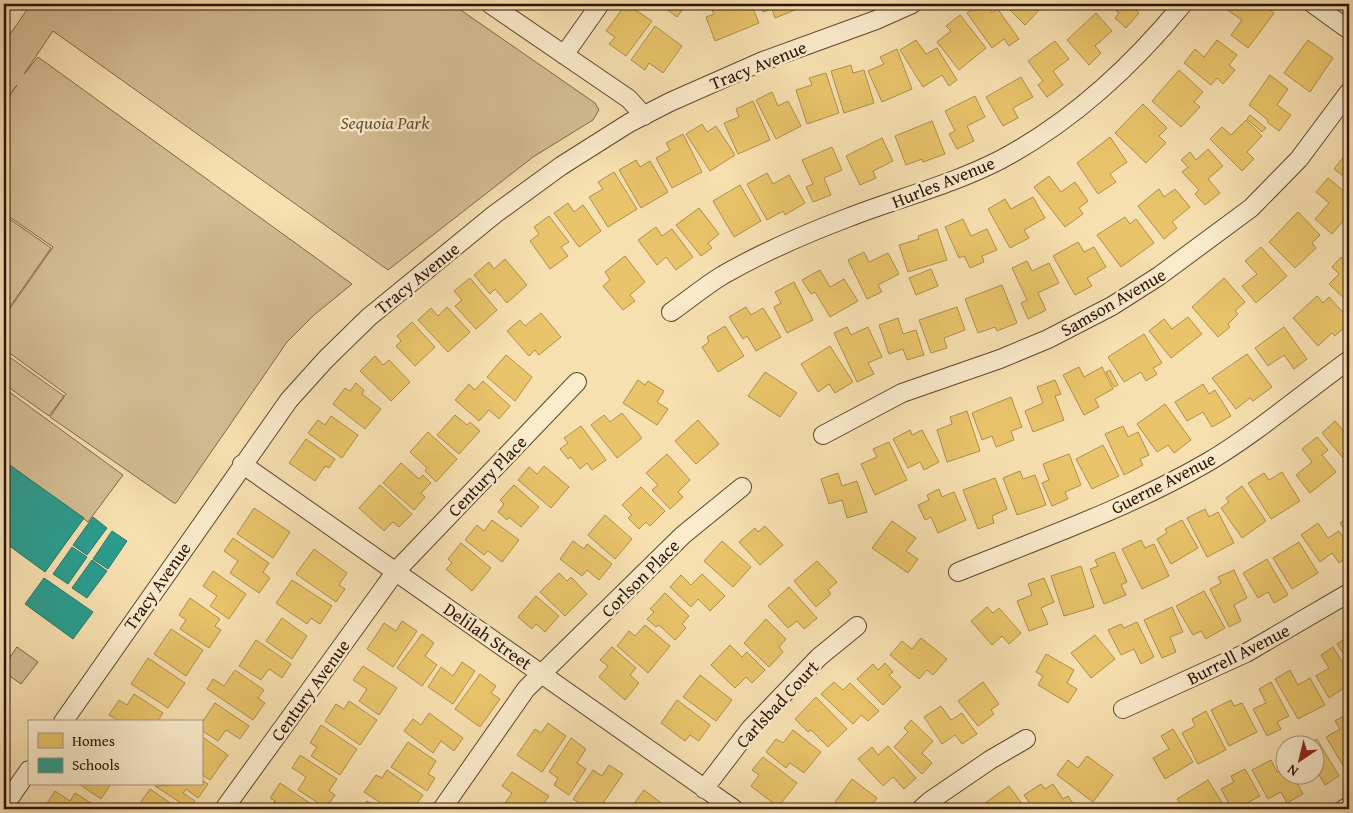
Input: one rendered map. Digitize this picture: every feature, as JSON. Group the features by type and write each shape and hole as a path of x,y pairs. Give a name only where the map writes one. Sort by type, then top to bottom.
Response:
{"street":[{"path":"490,4 629,99 644,116"},
{"path":"564,55 600,4"},
{"name":"Tracy Avenue","path":"64,720 242,464 289,400 326,358 369,317 520,195 561,166 644,116 763,61 876,20 912,4"},
{"name":"Hurles Avenue","path":"671,312 723,276 786,243 849,217 961,178 1039,137 1090,100 1131,63 1183,4"},
{"path":"1312,4 1349,30"},
{"name":"Samson Avenue","path":"823,435 902,393 1048,340 1112,306 1159,276 1251,208 1298,159 1349,92"},
{"name":"Guerne Avenue","path":"958,572 1127,504 1207,462 1276,418 1349,360"},
{"name":"Century Place","path":"396,571 577,382"},
{"name":"Delilah Street","path":"242,464 734,809"},
{"name":"Corlson Place","path":"442,809 526,690 683,535 742,487"},
{"name":"Century Avenue","path":"224,809 396,571"},
{"name":"Burrell Avenue","path":"1123,709 1246,653 1349,593"},
{"name":"Carlsbad Court","path":"704,789 750,729 819,657 857,626"},
{"path":"921,809 990,760 1026,739"},
{"path":"4,806 28,771"},
{"path":"1344,809 1349,806"}],"green space":[{"name":"Sequoia Park","path":"31,4 452,4 595,103 599,110 593,120 533,157 388,270 53,31 24,74 38,57 352,284 314,315 287,342 176,503 174,503 50,417 66,394 4,349 4,317 53,247 4,213 4,104 17,85 4,102 4,43"},
{"path":"4,215 51,248 4,315"},
{"path":"4,353 64,396 49,416 4,384"},
{"path":"4,388 123,475 88,522 4,461"},
{"path":"17,647 38,662 21,684 4,672 4,666"}],"building: Homes":[{"path":"626,4 652,21 626,56 609,44 615,37 606,31"},
{"path":"659,4 687,4 677,17"},
{"path":"718,4 751,4 759,23 715,41 706,17 714,14 711,7"},
{"path":"759,4 792,4 795,10 775,18 772,9 763,12"},
{"path":"981,4 986,4 992,13 997,8 1019,39 1009,46 1004,39 992,48 967,13"},
{"path":"1004,4 1043,4 1044,5 1025,25"},
{"path":"1108,4 1129,4 1139,13 1126,28 1115,18 1119,13"},
{"path":"1230,4 1262,4 1274,13 1248,48 1231,35 1242,20 1226,9"},
{"path":"1096,13 1112,31 1095,46 1101,53 1089,65 1067,40"},
{"path":"960,15 986,48 959,70 937,42 951,31 946,26"},
{"path":"655,26 682,46 663,73 649,63 645,70 631,60"},
{"path":"916,40 926,54 937,48 957,80 949,86 942,75 923,87 900,50"},
{"path":"1217,40 1237,55 1229,65 1235,70 1223,84 1217,78 1211,85 1184,63 1195,49 1204,57"},
{"path":"1308,40 1333,58 1310,92 1284,73"},
{"path":"1055,41 1069,59 1053,71 1063,85 1047,97 1038,85 1043,81 1028,61"},
{"path":"897,49 912,89 882,102 868,71 884,64 880,57"},
{"path":"851,65 853,73 864,70 874,103 844,113 831,71"},
{"path":"1179,70 1203,92 1194,102 1200,107 1181,127 1152,101"},
{"path":"826,73 839,113 807,124 796,90 812,85 809,78"},
{"path":"1270,75 1288,89 1277,105 1291,115 1279,131 1249,105"},
{"path":"1021,77 1033,97 1013,108 1018,118 1003,126 986,97"},
{"path":"772,92 778,106 788,101 801,126 776,139 756,100"},
{"path":"975,96 985,117 967,126 974,141 957,149 949,134 955,131 945,111"},
{"path":"753,101 770,140 738,154 724,123 739,117 736,109"},
{"path":"1143,104 1167,128 1159,136 1166,143 1146,163 1115,133"},
{"path":"1250,115 1266,128 1262,132 1247,119"},
{"path":"1246,120 1262,136 1247,152 1254,159 1242,171 1210,139 1222,127 1231,135"},
{"path":"932,121 945,154 923,162 922,159 906,165 895,136"},
{"path":"702,124 707,132 716,126 735,155 710,171 686,134"},
{"path":"683,134 702,172 672,188 656,158 670,150 666,143"},
{"path":"1110,137 1127,162 1110,174 1116,182 1098,194 1077,163"},
{"path":"882,138 893,161 873,171 876,178 860,185 846,156"},
{"path":"832,147 842,170 824,178 831,195 813,202 806,187 813,184 802,160"},
{"path":"1208,149 1223,166 1208,179 1220,193 1205,205 1195,194 1199,190 1182,172 1188,167 1181,160 1190,152 1196,160"},
{"path":"1345,155 1349,158 1349,181 1334,169"},
{"path":"636,160 640,167 650,161 668,192 641,208 619,170"},
{"path":"614,172 637,209 608,227 589,197 603,189 598,182"},
{"path":"767,173 773,184 789,175 805,203 785,215 783,211 767,220 747,184"},
{"path":"1049,176 1061,192 1075,182 1088,201 1079,208 1083,214 1065,227 1034,187"},
{"path":"1328,178 1345,192 1349,187 1349,214 1332,234 1315,219 1329,203 1316,192"},
{"path":"740,185 761,221 734,237 713,201"},
{"path":"1159,189 1164,197 1175,189 1190,207 1172,222 1177,228 1164,239 1138,206"},
{"path":"1033,197 1045,218 1024,230 1029,238 1010,248 988,209 1005,199 1011,209"},
{"path":"568,203 574,212 583,205 601,231 579,247 554,213"},
{"path":"699,208 719,234 708,243 712,248 701,256 676,225"},
{"path":"1298,212 1320,235 1312,243 1316,248 1295,268 1269,242"},
{"path":"549,216 569,242 561,247 568,256 550,269 530,241 539,234 534,227"},
{"path":"1125,217 1130,224 1136,219 1154,243 1121,267 1097,235"},
{"path":"963,219 971,236 987,229 997,250 982,256 984,262 970,268 964,256 959,258 945,227"},
{"path":"656,227 662,236 672,229 693,257 676,270 666,257 657,265 638,240"},
{"path":"937,229 947,260 908,272 899,245 919,239 918,236"},
{"path":"1078,242 1084,252 1094,247 1106,267 1087,278 1092,286 1075,295 1053,256"},
{"path":"1261,247 1287,276 1256,303 1242,286 1257,274 1245,261"},
{"path":"864,252 869,262 888,253 899,274 878,285 882,292 867,299 848,260"},
{"path":"625,256 645,282 630,295 635,301 623,310 603,286 610,280 605,272"},
{"path":"1341,257 1349,266 1349,296 1346,300 1329,284 1339,274 1332,267"},
{"path":"505,259 527,285 507,303 495,289 490,294 474,275 489,262 494,269"},
{"path":"1027,261 1032,271 1049,263 1059,283 1038,293 1046,310 1028,319 1021,303 1027,300 1012,268"},
{"path":"931,269 938,286 916,295 909,278"},
{"path":"820,270 830,287 844,279 858,301 830,317 815,292 811,294 802,280"},
{"path":"470,278 497,310 476,329 455,306 462,300 454,291"},
{"path":"1224,278 1245,302 1235,311 1238,314 1228,324 1230,327 1218,337 1192,307"},
{"path":"794,282 813,320 787,333 774,307 781,303 775,292"},
{"path":"1002,285 1017,323 997,331 995,327 978,333 965,299"},
{"path":"1317,296 1323,303 1329,297 1349,319 1349,323 1335,336 1332,333 1318,346 1293,318"},
{"path":"447,307 470,332 448,352 418,320 431,308 438,316"},
{"path":"746,307 751,315 763,308 781,337 756,351 747,336 743,339 729,317"},
{"path":"957,307 965,330 944,338 947,348 931,353 919,320"},
{"path":"541,313 561,337 539,355 535,350 529,356 507,331 520,320 525,326"},
{"path":"1188,317 1202,334 1171,358 1149,331 1164,319 1172,329"},
{"path":"898,318 903,334 916,330 924,355 907,360 903,349 889,354 879,325"},
{"path":"412,322 435,347 415,366 396,346 401,341 397,336"},
{"path":"725,326 744,356 718,372 702,347 709,342 707,337"},
{"path":"847,327 851,335 868,327 882,357 868,363 874,374 857,382 834,333"},
{"path":"1284,327 1307,359 1294,369 1284,355 1268,366 1255,348"},
{"path":"1144,334 1162,363 1153,368 1157,374 1146,381 1141,372 1124,382 1108,357"},
{"path":"830,346 853,382 835,393 829,384 818,392 801,364"},
{"path":"1247,354 1272,387 1253,401 1250,398 1236,409 1212,378"},
{"path":"506,355 532,377 515,401 487,377"},
{"path":"375,356 383,365 389,360 410,382 391,401 360,371"},
{"path":"1079,367 1084,377 1102,367 1113,389 1095,399 1099,407 1084,415 1063,375"},
{"path":"1110,370 1118,385 1114,387 1106,372"},
{"path":"765,372 797,393 780,417 748,396"},
{"path":"638,380 645,385 648,381 664,391 657,402 668,409 657,425 623,403"},
{"path":"1055,380 1061,394 1055,396 1064,420 1033,432 1025,411 1043,403 1037,387"},
{"path":"483,381 510,406 499,419 489,410 479,421 455,400 469,384 475,390"},
{"path":"356,383 364,390 362,394 381,409 365,429 333,404 345,388 350,391"},
{"path":"1203,384 1209,394 1215,390 1231,416 1212,427 1203,412 1187,421 1175,402"},
{"path":"1011,397 1022,427 1011,431 1014,440 996,447 992,436 982,440 972,413"},
{"path":"1165,404 1191,440 1174,453 1168,445 1157,452 1137,424"},
{"path":"967,411 980,451 947,462 937,430 952,424 950,417"},
{"path":"622,413 642,438 617,458 591,425 604,415 610,422"},
{"path":"455,415 467,425 470,422 480,431 459,454 437,435"},
{"path":"331,416 358,435 342,458 308,433 318,420 325,425"},
{"path":"698,420 719,444 696,464 675,441"},
{"path":"1335,421 1343,430 1349,424 1349,465 1322,433"},
{"path":"581,426 606,460 592,470 587,463 580,469 571,457 568,459 560,449 568,443 564,438"},
{"path":"1123,426 1128,437 1138,432 1149,455 1140,459 1143,465 1124,475 1105,434"},
{"path":"910,430 912,435 922,430 939,462 924,470 920,462 908,468 893,439"},
{"path":"428,432 457,459 436,482 425,471 427,468 410,452"},
{"path":"1317,437 1328,450 1322,455 1336,472 1310,493 1296,475 1312,462 1302,449"},
{"path":"306,439 335,459 329,468 325,466 315,481 289,463"},
{"path":"889,442 907,480 875,495 861,464 877,457 873,449"},
{"path":"1103,445 1119,476 1092,489 1076,459"},
{"path":"667,454 690,480 678,492 683,497 670,509 652,490 658,485 646,473"},
{"path":"1069,454 1081,485 1065,492 1068,499 1052,506 1042,483 1049,480 1043,464"},
{"path":"401,463 419,479 423,475 431,483 421,493 425,497 414,510 383,483"},
{"path":"544,466 569,487 551,508 518,480 529,467 537,474"},
{"path":"1020,471 1023,479 1035,475 1046,505 1017,515 1003,478"},
{"path":"1282,472 1300,501 1271,519 1248,483 1264,473 1269,480"},
{"path":"838,473 842,486 857,481 867,512 847,518 842,500 829,504 821,479"},
{"path":"995,478 1007,509 992,516 994,523 978,529 963,490"},
{"path":"380,485 412,514 399,527 393,522 384,531 359,508"},
{"path":"514,485 539,507 521,527 509,517 507,520 498,512 504,504 500,500"},
{"path":"1242,486 1266,521 1242,538 1221,508 1229,502 1226,498"},
{"path":"641,487 665,511 650,526 646,522 639,529 628,518 632,515 622,505"},
{"path":"939,489 942,497 954,492 966,520 938,533 931,517 925,520 918,505 929,500 927,495"},
{"path":"254,508 290,532 273,558 237,534"},
{"path":"1205,509 1209,517 1218,512 1234,543 1207,557 1187,518"},
{"path":"605,515 632,539 615,559 588,535"},
{"path":"1349,516 1349,536 1340,523"},
{"path":"492,520 519,540 502,562 488,551 484,555 465,540 477,525 484,531"},
{"path":"1182,520 1198,548 1171,564 1157,539 1167,533 1165,529"},
{"path":"892,521 916,538 906,551 918,559 908,573 872,548"},
{"path":"1318,523 1328,538 1339,531 1349,546 1349,556 1339,563 1332,553 1320,562 1301,535"},
{"path":"765,526 783,545 760,565 739,542 755,528 758,532"},
{"path":"233,538 269,563 263,572 270,578 259,593 230,573 238,561 224,551"},
{"path":"1141,540 1145,548 1154,544 1169,576 1142,589 1122,549"},
{"path":"573,541 584,549 587,544 612,564 599,580 587,570 582,576 560,559"},
{"path":"722,541 751,567 733,587 704,561"},
{"path":"1299,542 1318,573 1292,589 1273,558"},
{"path":"461,543 491,568 472,591 446,569 452,563 448,559"},
{"path":"314,549 347,573 339,585 345,589 336,602 296,574"},
{"path":"1114,552 1127,582 1121,585 1126,595 1104,604 1090,569 1098,566 1095,560"},
{"path":"1267,559 1288,595 1274,603 1268,592 1258,598 1243,573"},
{"path":"817,561 837,582 828,590 831,594 816,607 794,581"},
{"path":"1081,566 1094,607 1064,616 1051,576"},
{"path":"1234,570 1247,598 1234,605 1241,621 1229,627 1210,589 1221,583 1218,577"},
{"path":"213,571 246,594 229,619 210,606 217,596 203,586"},
{"path":"559,573 567,581 571,577 587,594 565,616 540,592"},
{"path":"702,574 725,596 710,611 698,599 691,607 670,587 681,575 691,585"},
{"path":"1044,578 1054,602 1041,608 1048,624 1029,631 1017,601 1032,595 1028,584"},
{"path":"292,580 332,606 320,624 311,618 307,624 276,603"},
{"path":"789,587 817,618 804,629 797,621 788,628 768,606"},
{"path":"1204,591 1225,628 1206,639 1201,631 1193,635 1176,606"},
{"path":"665,593 689,616 682,624 686,628 675,640 659,625 656,627 647,619 654,612 650,609"},
{"path":"536,596 559,616 545,632 536,624 532,629 518,617"},
{"path":"190,598 220,619 215,626 221,630 209,648 180,629 186,620 179,615"},
{"path":"987,607 993,613 999,608 1021,633 1009,644 1002,636 992,645 971,621"},
{"path":"1172,607 1183,632 1170,637 1176,652 1162,658 1144,620"},
{"path":"282,618 307,636 292,659 266,641"},
{"path":"766,619 786,639 779,647 783,652 769,667 744,643"},
{"path":"402,621 417,631 393,667 367,649 384,623 396,631"},
{"path":"1137,622 1154,657 1141,664 1134,649 1121,655 1108,630 1121,624 1124,628"},
{"path":"645,625 670,646 648,673 617,646 629,631 635,636"},
{"path":"171,629 203,650 186,676 154,654"},
{"path":"422,634 434,643 425,656 437,665 422,686 397,668"},
{"path":"1095,635 1115,659 1091,678 1071,653"},
{"path":"1349,636 1349,662 1337,644"},
{"path":"921,638 947,659 933,675 927,670 919,679 890,655 902,641 912,649"},
{"path":"256,640 291,664 282,678 269,669 261,680 239,666"},
{"path":"730,645 742,657 747,652 765,670 752,683 746,677 735,688 711,665"},
{"path":"612,647 636,668 630,675 639,683 625,700 599,677 608,666 600,660"},
{"path":"1333,647 1349,673 1349,685 1329,698 1316,676 1329,668 1321,655"},
{"path":"1046,654 1074,670 1067,683 1077,689 1068,703 1038,685 1043,676 1036,672"},
{"path":"148,658 185,683 168,708 131,684"},
{"path":"462,662 475,671 453,704 428,687 441,667 453,676"},
{"path":"885,663 893,672 889,675 901,687 883,705 857,679 873,664 878,670"},
{"path":"363,666 397,688 379,715 359,701 367,689 353,680"},
{"path":"235,670 264,690 258,698 265,703 253,720 207,689 213,679 224,686"},
{"path":"1290,670 1298,685 1310,678 1325,705 1298,719 1275,679"},
{"path":"480,674 496,686 491,693 500,699 480,727 455,709"},
{"path":"700,675 732,700 716,721 683,697"},
{"path":"834,682 843,690 850,683 879,711 868,721 861,715 853,724 821,694"},
{"path":"983,682 999,704 991,710 994,714 978,726 958,701"},
{"path":"1271,682 1289,716 1277,722 1281,729 1267,736 1253,709 1266,703 1259,689"},
{"path":"134,694 163,713 158,720 118,720 109,715 119,700 127,705"},
{"path":"816,697 847,729 828,747 811,730 808,732 795,719"},
{"path":"677,700 710,725 699,741 690,735 685,741 661,723"},
{"path":"1231,700 1234,706 1242,703 1257,732 1229,746 1211,710"},
{"path":"349,701 377,720 360,745 325,721 336,704 344,709"},
{"path":"215,703 249,726 240,739 226,730 218,741 202,731 202,722"},
{"path":"941,706 951,720 962,713 977,734 962,744 955,735 942,744 924,717"},
{"path":"1206,711 1226,750 1198,764 1182,733 1195,726 1192,719"},
{"path":"429,713 463,738 454,751 441,741 433,753 404,731 413,719 421,725"},
{"path":"1348,713 1349,771 1347,772 1326,737 1340,729 1335,721"},
{"path":"911,720 933,741 922,753 932,763 922,774 894,747 908,732 904,728"},
{"path":"548,723 566,736 542,772 517,755 535,729 541,733"},
{"path":"321,725 357,749 340,775 311,756 317,747 310,743"},
{"path":"1173,729 1193,762 1165,779 1153,758 1169,749 1161,736"},
{"path":"793,730 821,752 804,773 790,763 786,768 766,752 776,739 783,743"},
{"path":"202,737 228,755 210,780 202,775"},
{"path":"571,738 586,749 577,763 586,769 569,795 554,785 558,778 549,772"},
{"path":"408,742 436,761 428,774 435,778 427,791 391,767"},
{"path":"888,746 916,778 904,789 893,777 883,786 858,759 872,747 878,755"},
{"path":"1326,754 1339,776 1326,784"},
{"path":"300,755 337,779 329,791 335,795 326,808 298,790 306,777 292,768"},
{"path":"1087,756 1113,775 1093,802 1057,775 1068,760 1078,768"},
{"path":"763,757 797,783 778,807 751,786 759,775 752,770"},
{"path":"1271,760 1276,770 1276,786 1299,786 1303,794 1287,803 1281,792 1268,799 1252,770"},
{"path":"609,765 623,774 599,809 588,809 573,799 593,770 602,776"},
{"path":"1245,769 1260,796 1247,803 1250,809 1232,809 1221,789 1234,782 1231,776"},
{"path":"387,770 423,795 413,809 403,803 398,809 390,809 364,792 376,775 382,778"},
{"path":"512,772 549,796 540,809 514,809 505,803 512,793 502,786"},
{"path":"852,779 877,798 870,808 872,809 845,809 835,802"},
{"path":"1208,780 1226,809 1184,809 1177,799"},
{"path":"202,781 208,784 198,798 186,789 183,793 195,801 190,809 155,786 202,786"},
{"path":"280,783 317,808 269,809 275,801 270,798"},
{"path":"1041,784 1045,789 1053,784 1063,799 1068,796 1074,805 1068,809 1034,809 1024,795"},
{"path":"82,786 110,786 101,799"},
{"path":"1009,786 1026,809 989,809 985,803"},
{"path":"150,789 179,809 136,809"},
{"path":"644,790 668,808 630,809"},
{"path":"55,791 70,801 75,793 94,805 91,809 44,808"},
{"path":"367,801 379,809 361,809"}],"building: Schools":[{"path":"4,461 84,518 45,572 4,542"},
{"path":"93,517 107,528 87,555 73,545"},
{"path":"112,531 127,541 108,569 93,559"},
{"path":"72,547 87,557 68,584 53,574"},
{"path":"92,560 107,571 87,598 72,588"},
{"path":"44,578 93,612 73,639 25,604"}]}
